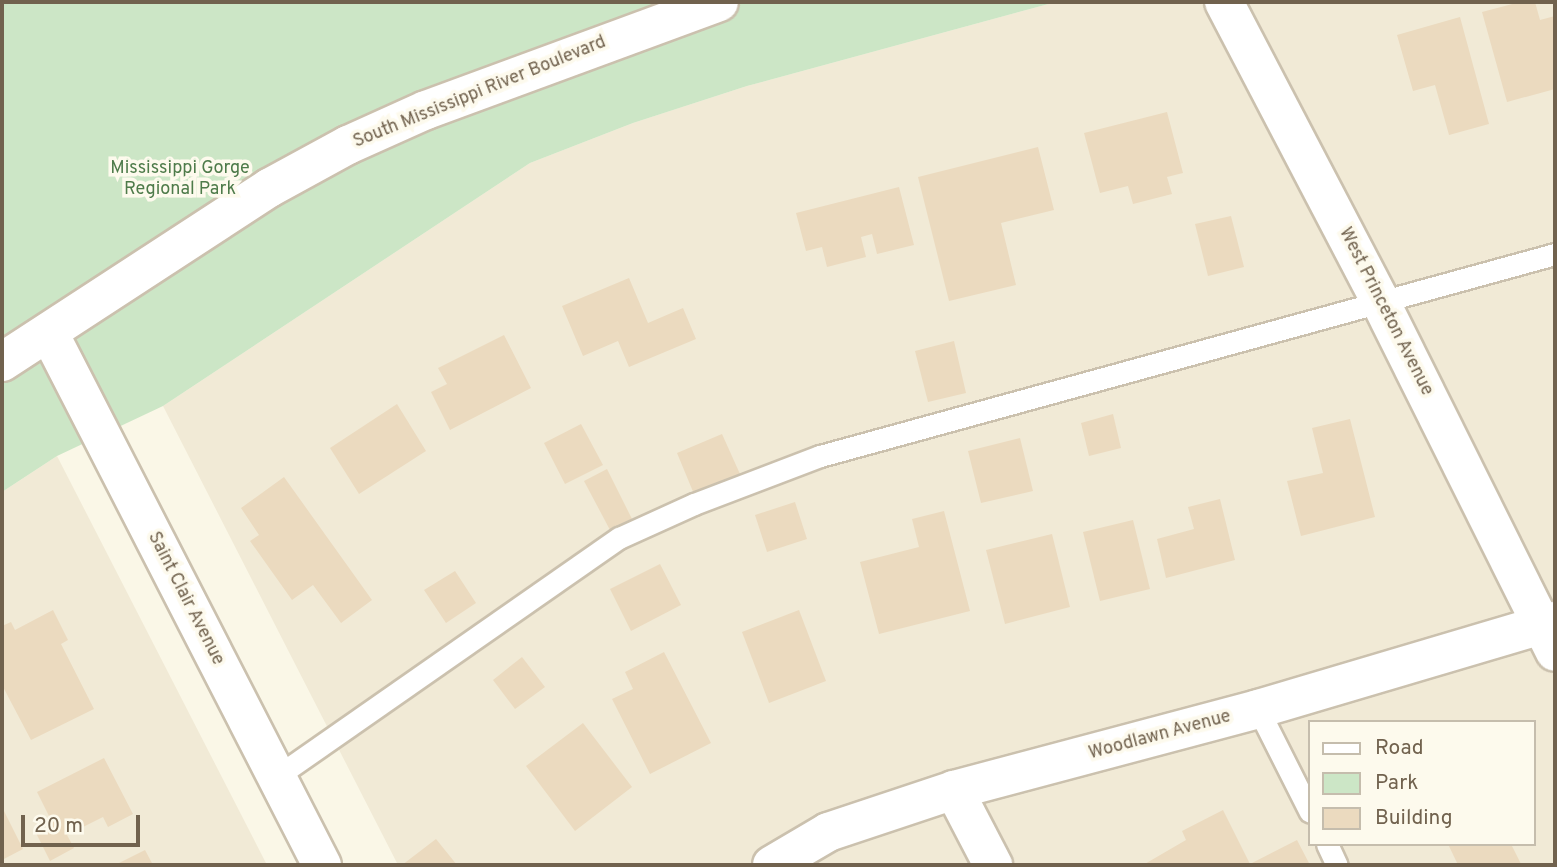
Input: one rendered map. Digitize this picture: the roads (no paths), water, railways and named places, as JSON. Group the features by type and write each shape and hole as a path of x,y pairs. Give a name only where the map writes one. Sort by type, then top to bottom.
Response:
{"street":[{"name":"South Mississippi River Boulevard","path":"2,362 269,188 348,145 426,110 719,2"},
{"name":"West Princeton Avenue","path":"1224,2 1550,632"},
{"name":"Saint Clair Avenue","path":"49,333 322,865"},
{"name":"Woodlawn Avenue","path":"772,865 828,832 954,790 1550,632"},
{"path":"954,790 993,865"}],"lane":[{"path":"276,777 619,538 694,504 820,456 1380,299 1555,254"},
{"path":"1258,709 1308,808"},
{"path":"1328,846 1338,865"}],"park label":[{"name":"Mississippi Gorge Regional Park","path":"180,180"}]}
